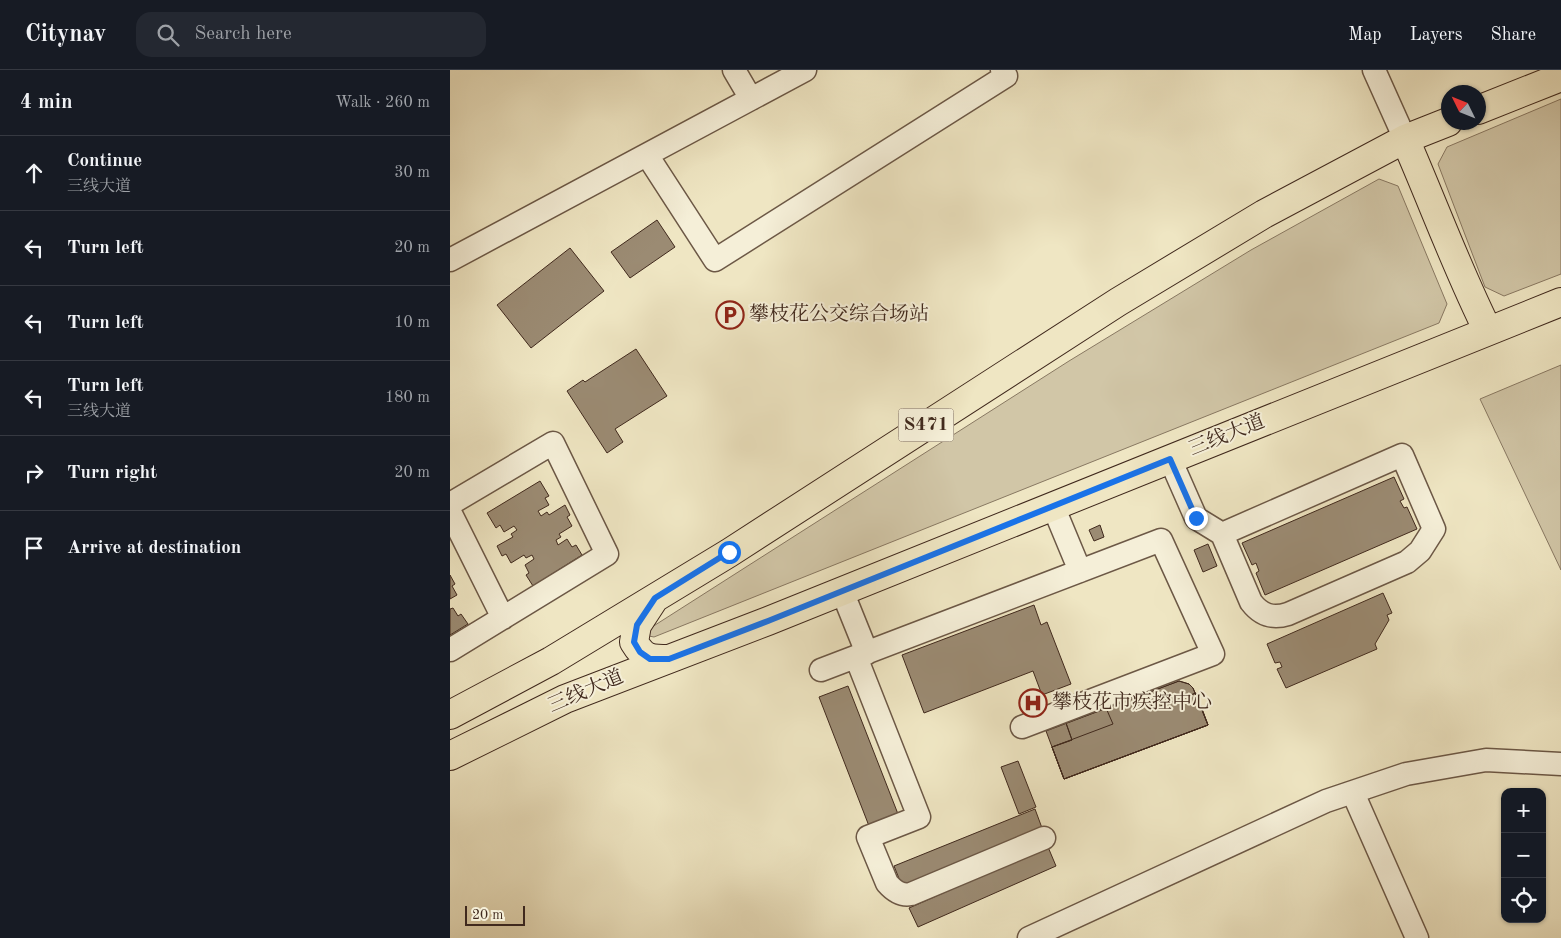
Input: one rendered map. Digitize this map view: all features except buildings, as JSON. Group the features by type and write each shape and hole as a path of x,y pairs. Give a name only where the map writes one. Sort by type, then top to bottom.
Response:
{"main road":[{"path":"1486,107 1561,77"},
{"name":"三线大道","path":"450,715 551,661 655,598 1118,302 1264,214 1405,140 1441,125"},
{"path":"1405,140 1470,294 1488,331"},
{"name":"三线大道","path":"450,756 565,699 842,591 1561,302"},
{"path":"655,598 637,625 634,642 640,652 650,659 669,659"}],"street":[{"path":"734,70 751,99"},
{"path":"450,260 805,70"},
{"path":"647,155 715,260 1006,76 1002,70"},
{"path":"1374,70 1405,140"},
{"path":"450,504 553,443 607,554 450,650"},
{"path":"1170,459 1196,518 1222,534 1252,602 1256,609 1263,614 1280,617 1407,562 1420,551 1434,529 1402,455 1222,534"},
{"path":"1053,506 1080,571"},
{"path":"450,512 503,618"},
{"path":"821,670 1161,540 1213,654 1022,727"},
{"path":"842,591 861,655 919,817 868,837 890,887 900,894 911,894 1044,838"},
{"path":"1029,938 1326,802 1406,774 1486,760 1561,764"},
{"path":"1353,792 1417,938"}],"shaded area":[{"path":"1561,99 1561,274 1504,296 1485,287 1438,164 1447,147"},
{"path":"1379,179 1398,186 1447,304 1439,323 654,637 649,636 647,632 652,627 1069,361 1251,250"},
{"path":"1561,365 1561,570 1480,399"}],"place":[{"name":"攀枝花公交综合场站","path":"730,315"},
{"name":"攀枝花市疾控中心","path":"1033,703"}],"route":[{"path":"729,552 655,598 637,625 634,642 640,652 650,659 669,659 1170,459 1196,518"}]}
